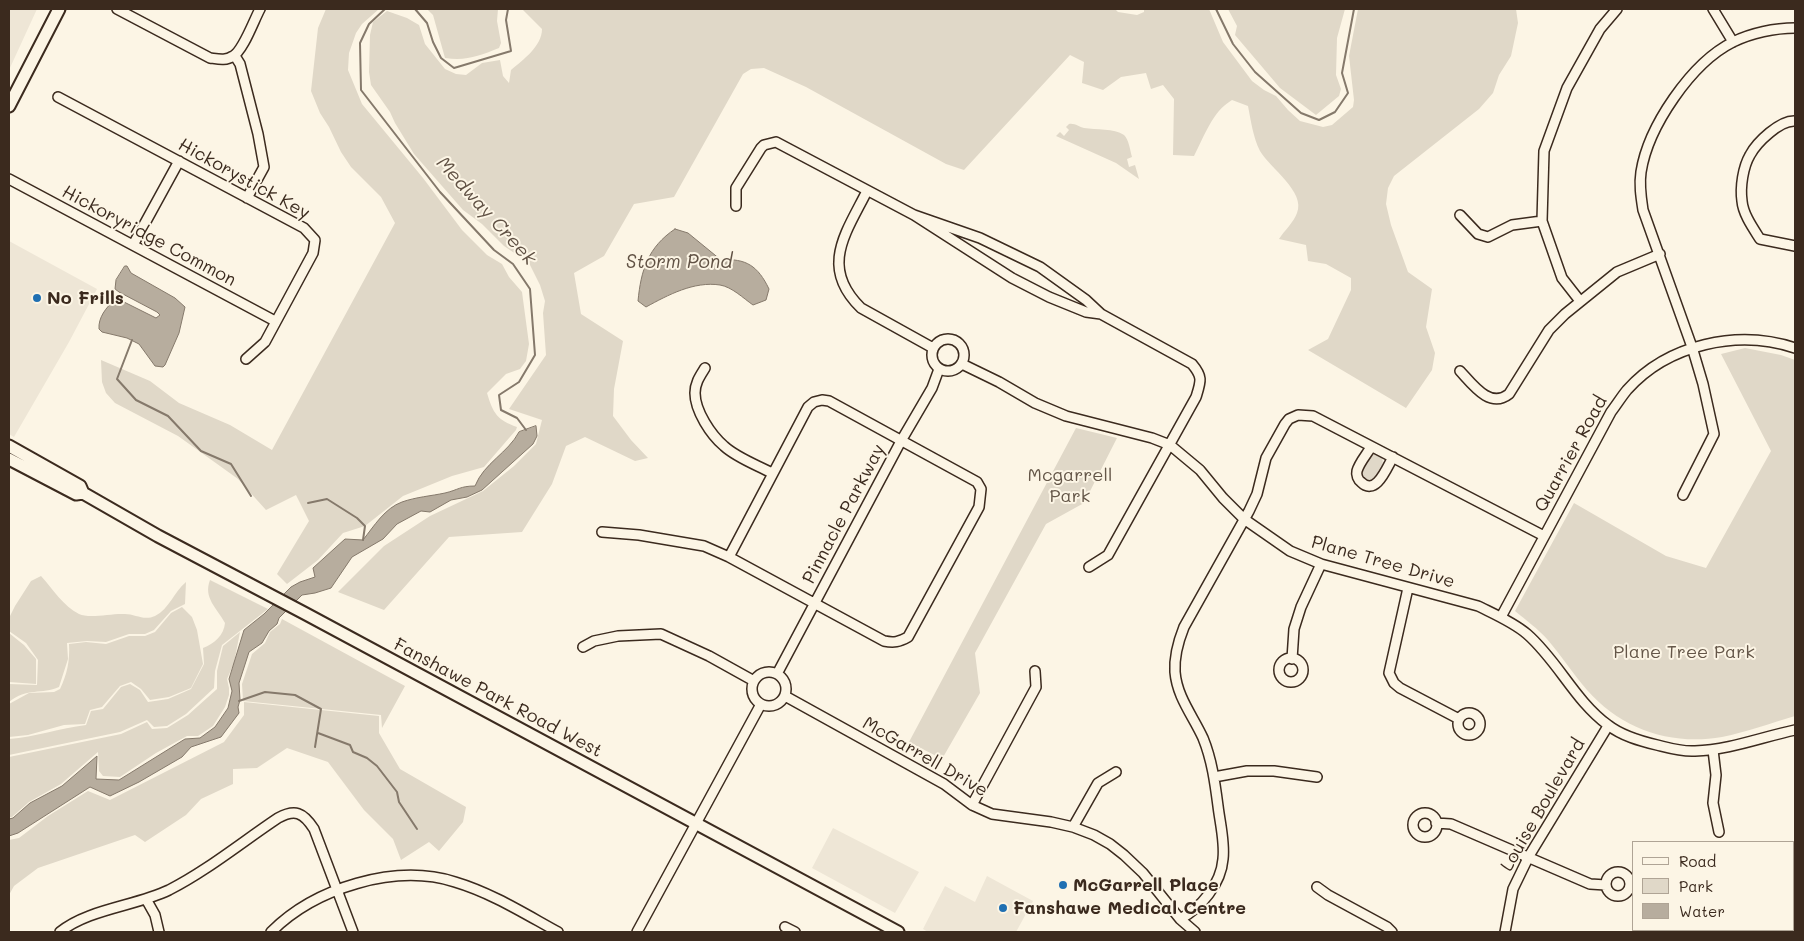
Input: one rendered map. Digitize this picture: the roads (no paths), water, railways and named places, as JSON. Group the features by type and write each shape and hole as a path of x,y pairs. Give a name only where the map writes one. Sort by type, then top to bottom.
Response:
{"main road":[{"path":"9,106 59,9"},
{"name":"Fanshawe Park Road West","path":"9,446 80,486 83,493 158,536 898,932"},
{"name":"Fanshawe Park Road West","path":"9,459 76,494 83,493"}],"street":[{"path":"117,9 210,58 221,60 235,56 238,53 260,9"},
{"path":"1580,301 1562,278 1542,221 1544,151 1567,88 1600,29 1617,9"},
{"path":"1713,9 1732,42"},
{"path":"1683,495 1714,434 1703,384 1692,347 1643,210 1640,188 1644,156 1661,119 1688,78 1704,62 1732,42 1760,32 1795,28"},
{"path":"235,56 240,64 258,134 264,167 247,198"},
{"name":"Hickorystick Key","path":"58,97 304,228 315,240 314,253 262,346 246,359"},
{"path":"1795,121 1789,121 1770,132 1750,155 1742,178 1742,202 1750,224 1760,239 1795,246"},
{"path":"736,206 736,188 761,148 768,143 776,142 914,215 1012,278 1086,312 1101,314"},
{"path":"133,245 179,161"},
{"name":"Hickoryridge Common","path":"9,179 275,321"},
{"path":"867,191 840,245 838,259 842,282 853,300 861,308 934,348"},
{"path":"914,215 980,238 1040,267 1086,300 1101,314 1192,364 1199,372 1201,381 1196,397 1108,556 1088,567"},
{"path":"1460,215 1478,234 1488,237 1512,225 1542,221"},
{"path":"1460,371 1489,398 1496,400 1504,399 1549,330 1580,301 1617,272 1660,254"},
{"name":"Quarrier Road","path":"1500,617 1611,412 1628,389 1647,372 1692,347 1748,339 1768,341 1795,348"},
{"path":"941,340 956,341 963,349 962,364 949,372 939,369 932,357 934,348 941,340"},
{"name":"Plane Tree Drive","path":"962,364 999,382 1035,403 1066,416 1152,438 1170,445 1200,470 1223,498 1244,519 1290,551 1321,564 1478,606 1500,617 1526,633 1549,656 1585,704 1608,726 1636,740 1693,751 1713,750 1795,730"},
{"path":"705,368 697,381 695,392 698,408 710,428 726,448 772,473"},
{"name":"Pinnacle Parkway","path":"777,674 816,604 901,441 932,388 939,369"},
{"path":"602,532 639,535 704,546 729,557 884,641 892,643 908,637 980,507 981,489 977,482 829,401 814,402 808,407 729,557"},
{"path":"1180,919 1201,903 1216,882 1222,868 1223,850 1214,777 1204,740 1178,690 1175,656 1178,641 1257,494 1266,458 1285,424 1293,416 1303,414 1313,416 1544,536"},
{"path":"1371,447 1357,471 1357,477 1362,484 1374,486 1379,481 1392,457"},
{"path":"1292,659 1294,629 1301,608 1321,564"},
{"path":"1408,588 1389,673 1394,683 1400,688 1459,719"},
{"path":"583,647 594,641 618,636 661,634 694,648 754,681"},
{"path":"972,805 1036,686 1035,671"},
{"path":"765,673 777,674 785,682 785,696 774,706 761,704 755,699 753,694 754,681 759,675 765,673"},
{"name":"McGarrell Drive","path":"785,696 944,784 972,805 992,814 1051,822 1073,827 1094,835 1124,855 1143,874 1180,919 1194,932"},
{"path":"637,932 761,704"},
{"name":"Louise Boulevard","path":"1505,932 1513,889 1529,856 1608,726"},
{"path":"1713,750 1716,775 1713,804 1719,832"},
{"path":"1214,777 1246,771 1274,771 1316,777"},
{"path":"1073,827 1098,783 1116,772"},
{"path":"60,932 79,920 146,899 168,890 183,882 278,818 293,812 304,816 314,829 353,932"},
{"path":"1436,822 1451,824 1529,856 1590,884 1606,885"},
{"path":"271,932 305,905 338,889 374,879 413,876 439,877 456,882 496,898 558,932"},
{"path":"1317,887 1328,896 1387,927 1392,932"},
{"path":"146,899 155,915 159,932"},
{"path":"785,927 795,932"}],"water":[{"name":"Storm Pond","path":"675,229 688,233 721,260 737,260 756,269 769,289 766,300 753,305 729,288 710,284 682,290 646,307 638,301 641,279 652,252 658,243"},
{"path":"125,266 127,266 131,273 175,298 185,307 179,333 163,367 155,366 139,344 127,338 102,332 99,329 103,313 115,300 122,301 156,318 160,315 115,289 116,280"},
{"path":"536,426 537,436 533,444 482,490 467,497 451,500 430,512 421,511 397,524 383,539 352,557 331,588 302,595 279,618 277,624 269,631 262,643 249,652 239,683 239,713 221,737 191,747 182,757 139,782 110,796 90,787 18,833 9,836 9,819 13,818 30,803 62,786 97,756 96,779 119,780 185,739 200,738 215,727 228,708 232,691 229,679 244,630 264,614 291,587 315,577 313,568 345,539 363,540 390,508 402,502 445,493 462,487 475,486 484,471 509,446 519,432"}],"waterway":[{"name":"Medway Creek","path":"385,9 369,24 360,43 361,90 440,192 494,250 513,264 530,289 535,355 519,382 499,395 501,410 517,418 526,430"},
{"name":"Medway Creek","path":"415,9 427,23 441,58 454,68 511,51 506,20 508,9"},
{"name":"Medway Creek","path":"1216,9 1233,44 1255,72 1301,113 1319,120 1335,112 1348,93 1342,73 1354,9"},
{"path":"132,340 117,379 136,400 168,416 201,451 231,464 251,496"},
{"path":"308,503 327,499 357,518 365,526 363,540"},
{"path":"239,701 265,692 295,695 321,709 315,747"},
{"path":"318,733 350,745 353,752 367,758 377,766 397,792 399,802 417,829"}],"place":[{"name":"No Frills","path":"37,298"},
{"name":"McGarrell Place","path":"1063,885"},
{"name":"Fanshawe Medical Centre","path":"1003,908"}],"park label":[{"name":"Mcgarrell Park","path":"1070,485"},
{"name":"Plane Tree Park","path":"1684,652"}]}
